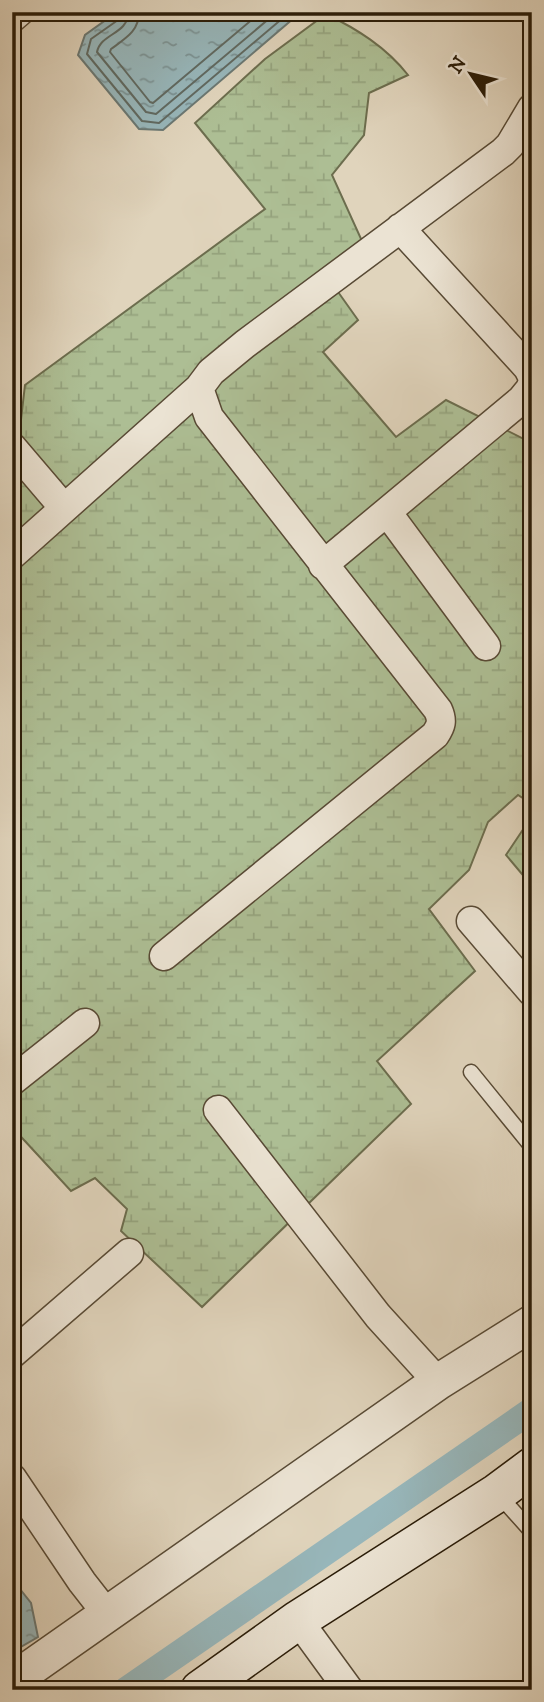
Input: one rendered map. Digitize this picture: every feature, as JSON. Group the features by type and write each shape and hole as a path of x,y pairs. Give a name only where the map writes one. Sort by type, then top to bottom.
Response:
{"main road":[{"path":"200,1690 298,1620 532,1467"}],"street":[{"path":"12,18 19,12"},
{"path":"12,555 245,344 503,152 532,108"},
{"path":"400,228 528,368 532,376"},
{"path":"323,565 521,400 532,384"},
{"path":"164,956 435,735 442,719 438,710 209,416 199,388"},
{"path":"12,447 64,508"},
{"path":"387,512 486,646"},
{"path":"471,921 532,992"},
{"path":"12,1081 85,1023"},
{"path":"218,1110 377,1317 438,1382"},
{"path":"12,1354 129,1254"},
{"path":"12,1681 438,1382 532,1323"},
{"path":"12,1478 82,1582 107,1614"},
{"path":"298,1620 349,1690"}],"lane":[{"path":"471,1072 532,1147"},
{"path":"496,1493 532,1532"}],"green space":[{"path":"326,14 370,40 408,75 369,93 364,135 332,175 362,241 326,275 358,320 323,352 396,437 446,400 532,443 532,804 518,795 488,822 469,870 429,909 475,971 377,1061 411,1104 202,1307 121,1231 127,1209 95,1178 71,1191 12,1127 12,438 20,428 25,385 265,209 195,123 265,59"},
{"path":"532,816 532,886 506,855"}],"water":[{"path":"117,12 301,12 163,130 139,129 78,55 85,35"},
{"path":"12,1579 31,1603 38,1637 12,1652"}],"waterway":[{"path":"126,1690 532,1410"}]}
